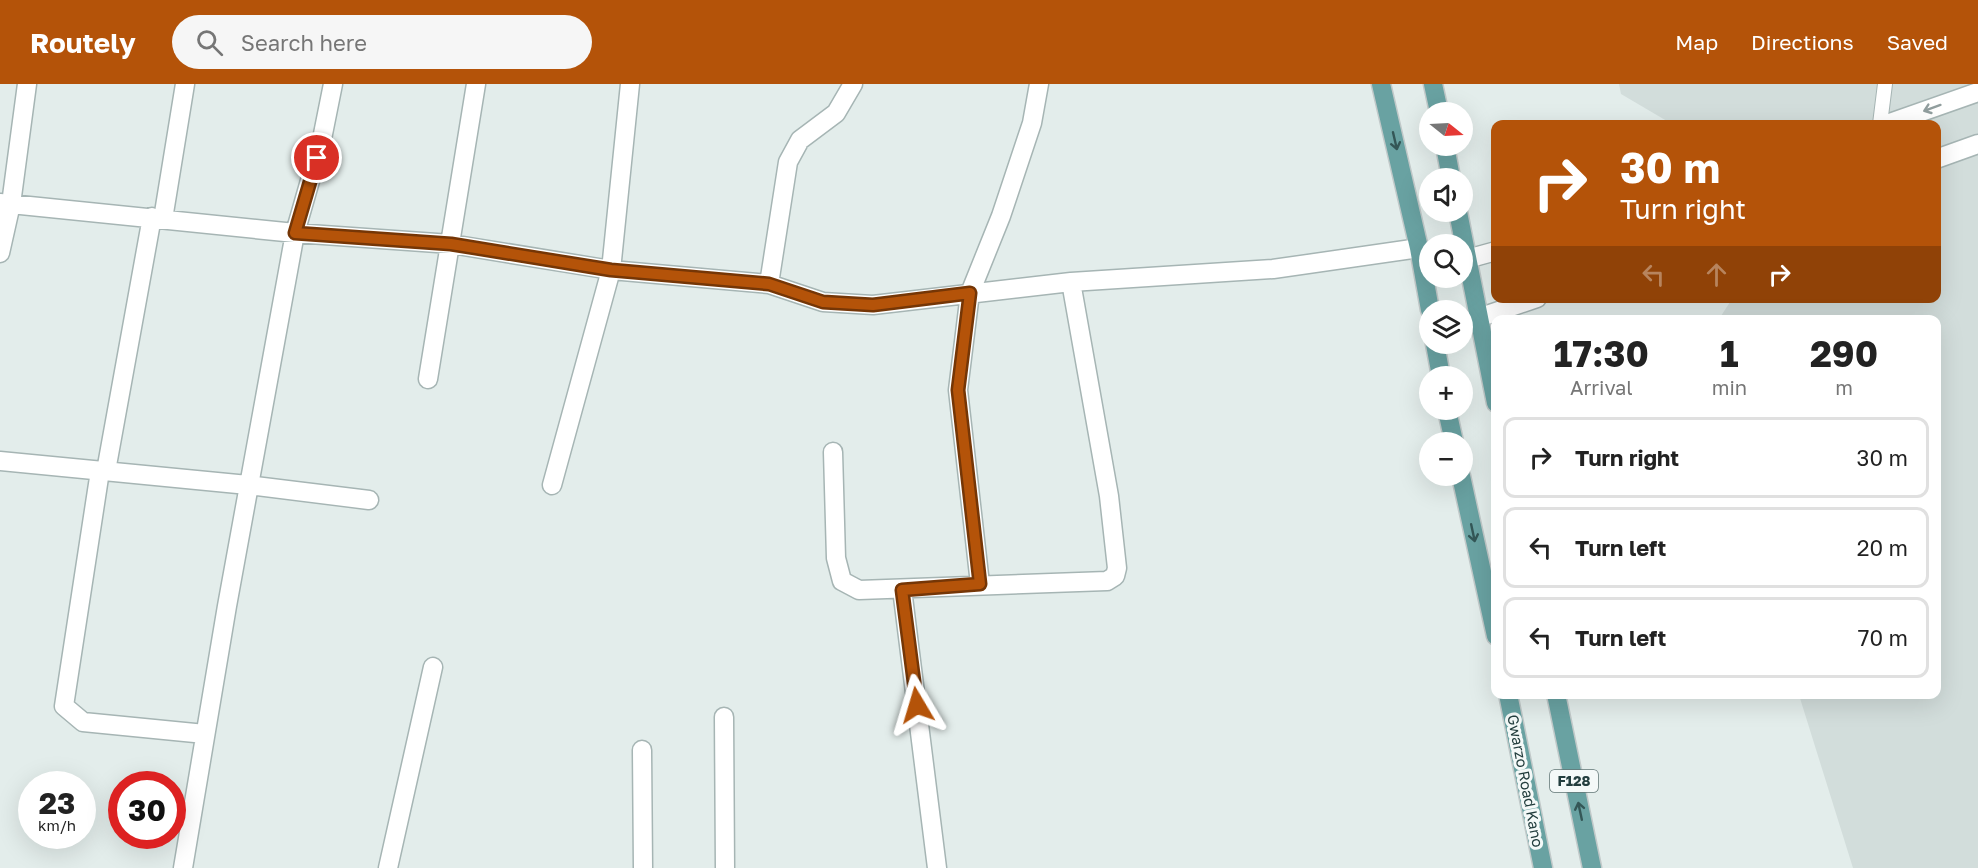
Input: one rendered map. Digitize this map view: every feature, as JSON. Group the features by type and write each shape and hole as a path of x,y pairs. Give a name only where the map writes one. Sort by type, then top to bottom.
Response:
{"main road":[{"path":"1381,84 1419,248"},
{"path":"1433,84 1437,102"},
{"path":"1472,288 1491,379"},
{"path":"1463,486 1491,613"},
{"name":"Gwarzo Road Kano","path":"1509,699 1543,868"},
{"name":"F128","path":"1557,699 1592,868"}],"street":[{"path":"0,253 5,204 27,84"},
{"path":"185,84 103,471 64,706 83,722 206,734"},
{"path":"183,868 248,485 295,233 322,139 333,84"},
{"path":"428,380 476,84"},
{"path":"552,485 611,270 630,84"},
{"path":"769,284 788,162 800,140 836,113 853,84"},
{"path":"980,584 958,390 970,293 1001,216 1032,123 1039,84"},
{"path":"1898,120 1978,92"},
{"path":"1941,157 1978,144"},
{"path":"5,204 295,233 451,244 611,270 769,284 823,302 873,305 1071,282 1273,269 1419,248"},
{"path":"1473,257 1491,252"},
{"path":"833,452 836,558 842,581 859,590 1107,581 1114,576 1117,568 1109,496 1071,282"},
{"path":"1478,318 1522,303"},
{"path":"0,461 248,485 369,501"},
{"path":"902,590 938,868"},
{"path":"388,868 433,667"},
{"path":"724,717 725,868"},
{"path":"642,750 644,868"}],"lane":[{"path":"1881,120 1886,84"}],"shaded area":[{"path":"1619,84 1978,84 1978,868 1853,868 1800,699 1941,699 1941,315 1722,315 1729,303 1941,303 1941,120 1665,120 1621,94"}],"route":[{"path":"317,158 295,233 451,244 611,270 769,284 823,302 873,305 970,293 958,390 980,584 902,590 917,705"}]}
